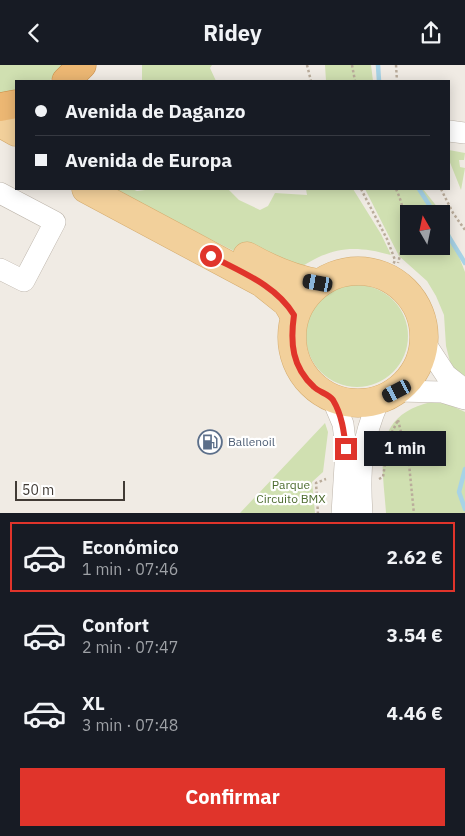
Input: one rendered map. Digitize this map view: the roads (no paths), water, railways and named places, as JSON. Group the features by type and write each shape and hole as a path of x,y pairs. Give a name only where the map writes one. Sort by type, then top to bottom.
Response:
{"highway":[{"path":"67,80 82,65"},
{"path":"0,107 15,104"}],"main road":[{"path":"0,123 15,131"},
{"path":"0,144 15,152"},
{"path":"88,190 262,283 287,303 294,315"},
{"path":"124,190 271,269 299,280 318,283"},
{"path":"359,270 381,274 393,271 400,285 414,301 423,321 424,343 420,361 415,369 388,395 364,403 347,403 332,398 315,388 301,373 293,355 291,335 294,315 308,292 318,283 337,273 359,270"}],"street":[{"path":"450,131 465,133"},
{"path":"0,193 55,222 24,281 0,269"},
{"path":"424,343 446,375 465,390"},
{"path":"362,513 360,480 362,450 368,425 388,395 442,392 465,399"},
{"path":"332,398 343,424 346,449 342,513"}],"waterway":[{"path":"378,65 379,80"},
{"path":"420,190 429,205"},
{"path":"450,239 465,263"},
{"path":"465,469 459,492 465,509"}],"place":[{"name":"Ballenoil","path":"210,442"}],"park label":[{"name":"Parque Circuito BMX","path":"291,492"}]}
